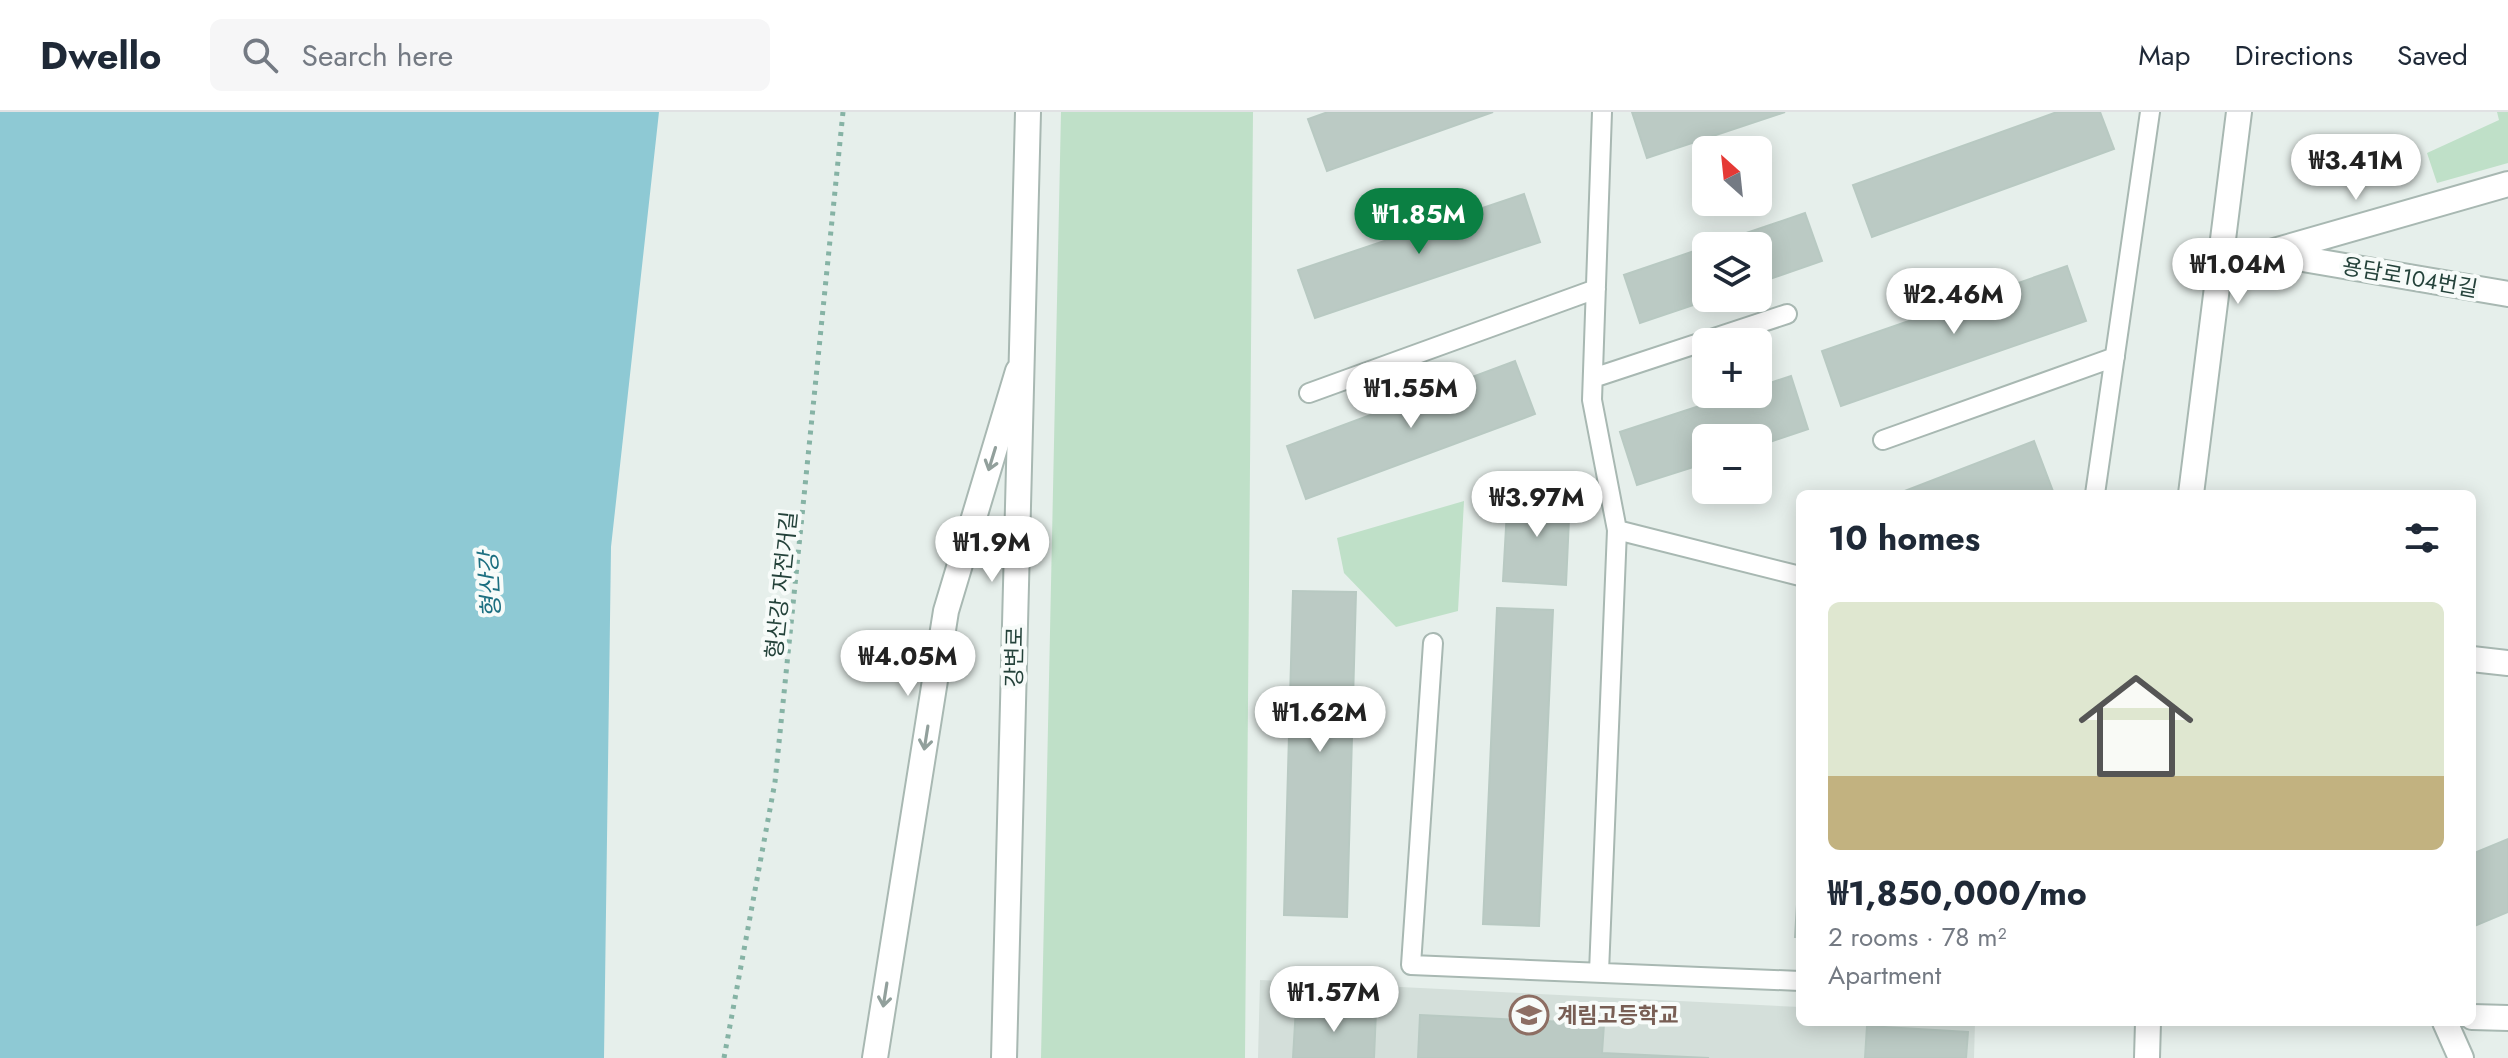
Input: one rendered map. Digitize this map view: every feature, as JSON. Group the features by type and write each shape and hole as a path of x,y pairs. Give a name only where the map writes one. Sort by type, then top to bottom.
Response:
{"street":[{"name":"강변로","path":"1004,1058 1028,112"},
{"path":"2191,490 2239,112"},
{"name":"용담로104번길","path":"2218,267 2508,184"},
{"name":"용담로104번길","path":"2265,252 2508,294"},
{"path":"875,1058 946,611 1022,357"},
{"path":"2476,659 2508,663"},
{"path":"2476,1017 2508,1018"},
{"path":"2147,1058 2148,1026"},
{"path":"2447,1026 2461,1058"}],"lane":[{"path":"1599,972 1617,530 1592,400 1602,112"},
{"path":"2096,490 2150,112"},
{"path":"1309,393 1596,289"},
{"path":"1593,378 1787,314"},
{"path":"1883,440 2115,357"},
{"path":"1617,530 1796,575"},
{"path":"1433,643 1411,965 1796,981"}],"path":[{"name":"형산강 자전거길","path":"724,1058 775,782 843,112"}],"shaded area":[{"name":"계림고등학교","path":"1260,980 1796,1007 1796,1026 1975,1026 1974,1058 1258,1058"}],"green space":[{"path":"1061,112 1253,112 1245,1058 1041,1058"},
{"path":"2497,112 2508,112 2508,163 2437,183 2427,153 2499,120"},
{"path":"1464,501 1458,611 1396,627 1344,573 1337,538"}],"water":[{"name":"형산강","path":"0,112 659,112 611,547 604,1058 0,1058"}],"building":[{"path":"1328,112 1493,112 1327,171 1308,119"},
{"path":"1632,112 1785,112 1713,136 1692,136 1692,143 1647,158"},
{"path":"2057,112 2100,112 2114,149 1872,237 1853,185"},
{"path":"1524,194 1540,242 1315,318 1298,270"},
{"path":"1805,213 1822,261 1772,278 1772,232 1749,232"},
{"path":"1692,252 1692,305 1640,323 1624,275"},
{"path":"2067,266 2086,321 1841,406 1822,351"},
{"path":"1515,361 1535,414 1306,499 1287,446"},
{"path":"1791,376 1808,429 1772,441 1772,424 1692,424 1692,467 1637,485 1620,432 1693,408 1772,408 1772,382"},
{"path":"2034,441 2052,490 1907,490"},
{"path":"1508,492 1570,496 1566,585 1503,581"},
{"path":"1293,591 1356,592 1347,917 1284,915"},
{"path":"1497,608 1553,610 1539,926 1483,924"},
{"path":"2508,839 2508,912 2476,925 2476,852"},
{"path":"1296,1007 1376,1011 1374,1058 1293,1058"},
{"path":"1420,1015 1604,1024 1602,1053 1709,1058 1418,1058"},
{"path":"1867,1026 1968,1032 1966,1058 1865,1058"}],"place":[{"name":"계림고등학교","path":"1529,1015"}]}
